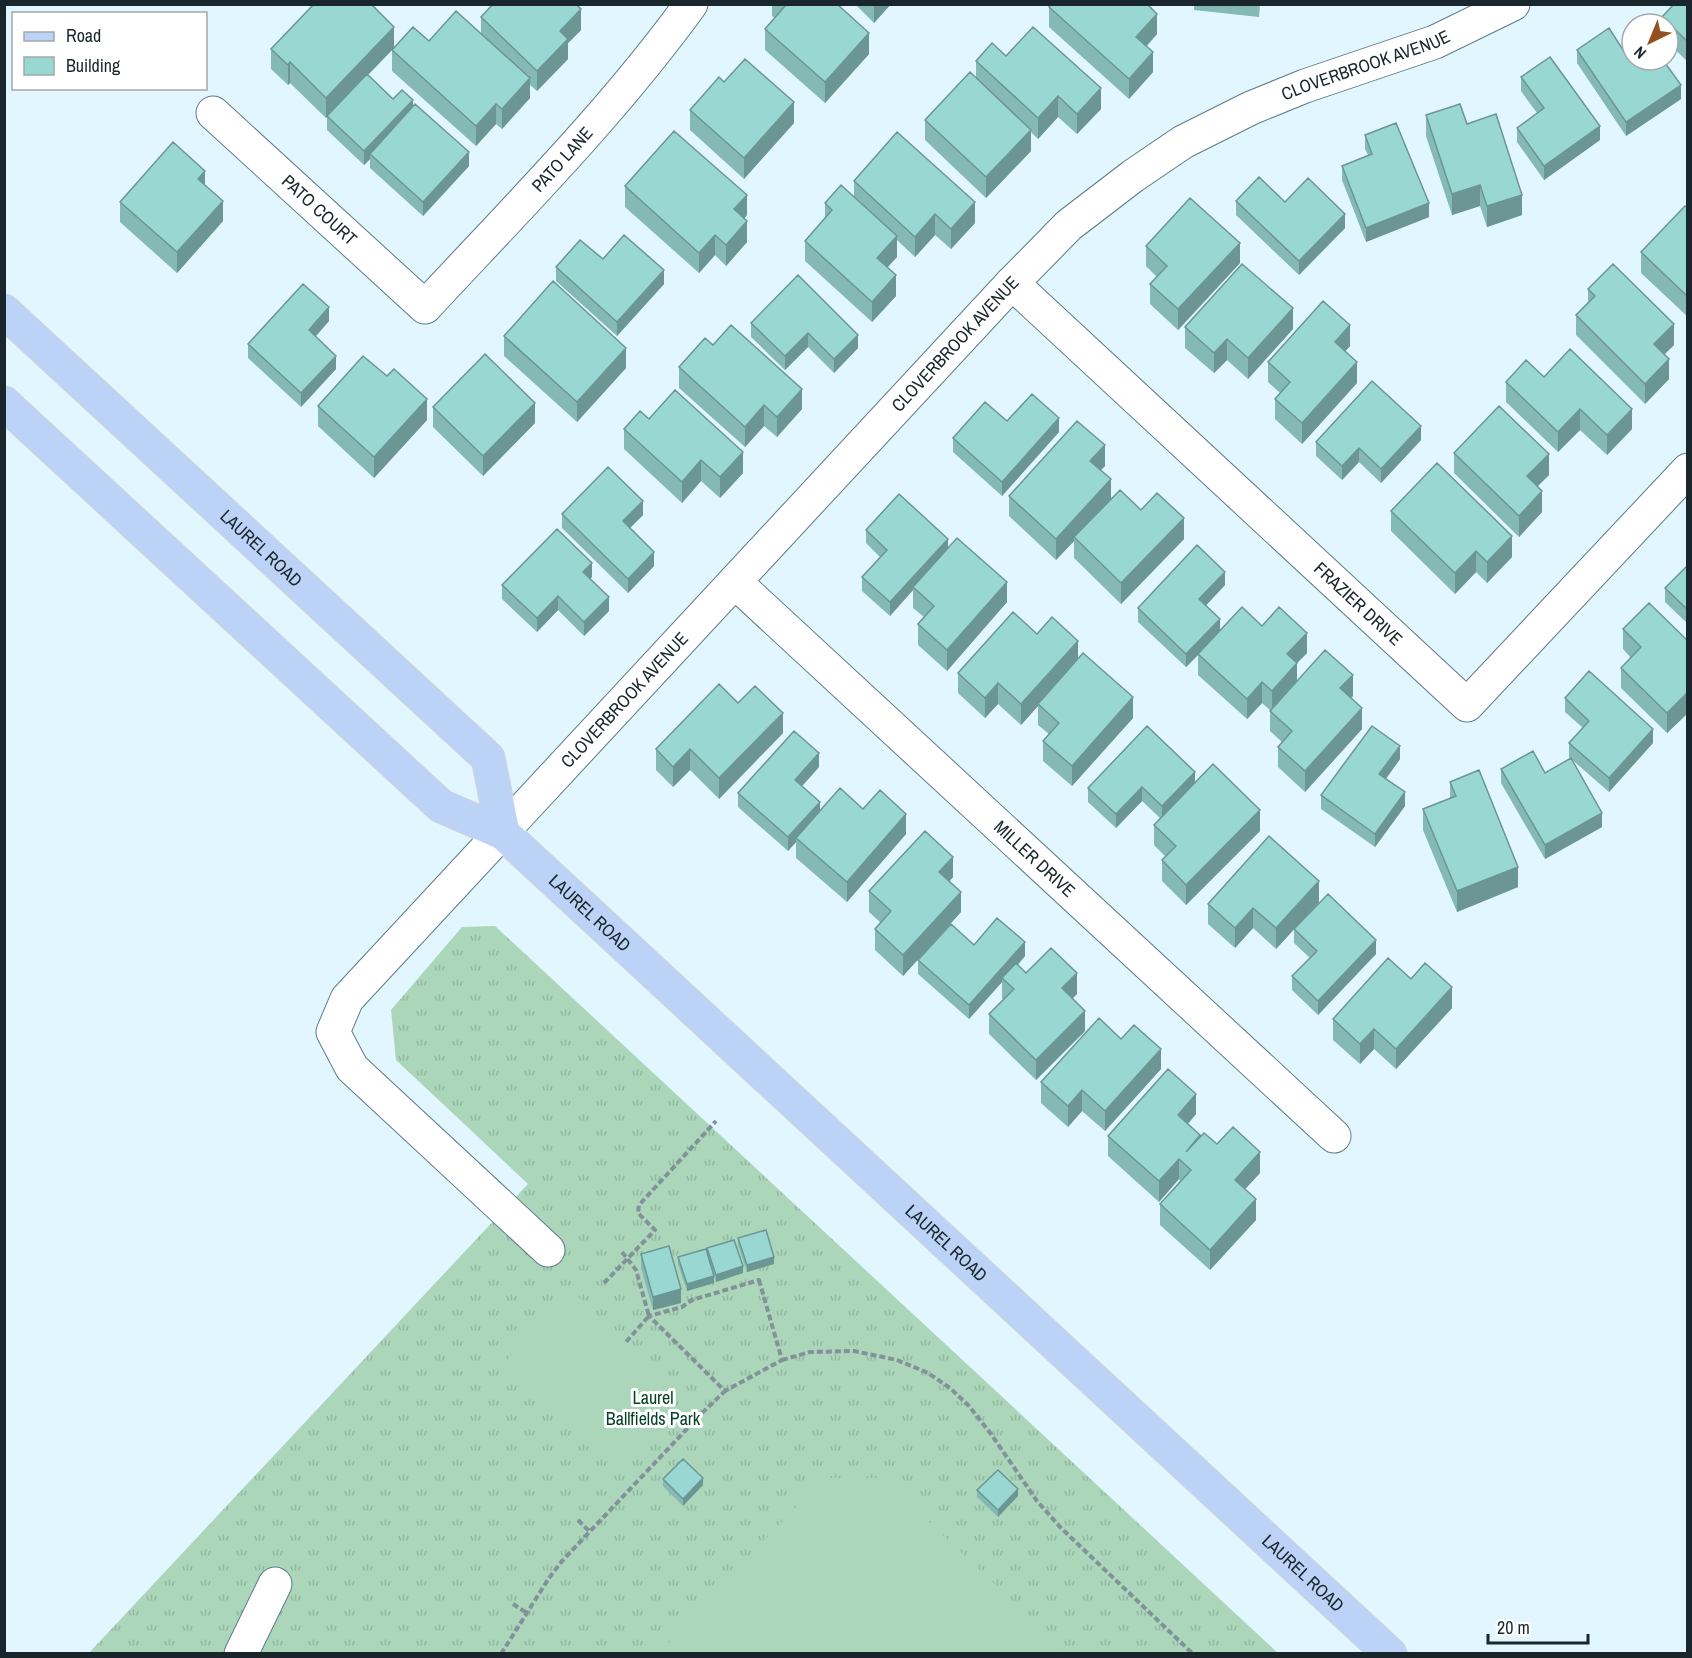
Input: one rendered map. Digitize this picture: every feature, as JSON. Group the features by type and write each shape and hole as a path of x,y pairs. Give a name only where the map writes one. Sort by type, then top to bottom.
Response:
{"main road":[{"name":"LAUREL ROAD","path":"4,312 488,758 503,833"},
{"name":"LAUREL ROAD","path":"4,403 441,806 503,833 1390,1653"}],"street":[{"name":"PATO LANE","path":"425,307 591,127 660,46 691,4"},
{"name":"CLOVERBROOK AVENUE","path":"548,1250 352,1068 333,1032 347,999 1012,283 1070,225 1132,176 1183,142 1251,108 1305,86 1435,42 1514,4"},
{"name":"PATO COURT","path":"213,113 425,307"},
{"name":"FRAZIER DRIVE","path":"1012,283 1467,705 1688,470"},
{"name":"MILLER DRIVE","path":"735,582 1334,1136"},
{"path":"241,1653 275,1584"}],"path":[{"path":"604,1283 655,1230 638,1213 639,1205 716,1122"},
{"path":"622,1252 636,1270 649,1316 725,1391"},
{"path":"625,1343 649,1316 682,1307 692,1300 759,1280 782,1360"},
{"path":"501,1653 549,1578 725,1391 782,1360 810,1352 854,1351 897,1360 928,1373 950,1388 969,1406 1037,1501 1061,1528 1193,1653"},
{"path":"578,1520 590,1532"},
{"path":"513,1604 527,1613"}],"green space":[{"name":"Laurel Ballfields Park","path":"495,926 1278,1653 88,1654 528,1184 396,1060 391,1010 462,927"},
{"path":"572,1291 680,1395 612,1466 504,1363"},
{"path":"823,1478 883,1478 1067,1653 659,1653"}],"building":[{"path":"314,4 371,4 394,27 326,98 290,62 288,65 271,49"},
{"path":"493,4 576,4 581,9 560,31 568,39 537,71 481,17"},
{"path":"783,4 837,4 869,33 825,82 765,29 785,6"},
{"path":"1051,4 1147,4 1157,14 1136,37 1153,52 1129,79 1049,7"},
{"path":"1674,4 1688,4 1688,42 1680,34 1680,12 1667,12"},
{"path":"456,11 530,78 502,109 496,104 476,126 392,50 413,27 429,41"},
{"path":"1033,27 1101,88 1077,114 1058,96 1038,118 976,61 992,43 1006,56"},
{"path":"1609,28 1620,45 1620,72 1672,72 1681,85 1626,122 1577,50"},
{"path":"1550,57 1600,126 1544,166 1517,128 1544,108 1521,77"},
{"path":"745,59 794,102 744,158 690,110 719,77 724,82"},
{"path":"970,72 1031,130 986,177 925,120"},
{"path":"367,74 393,99 402,90 413,100 364,151 327,116"},
{"path":"415,104 469,152 423,202 370,154"},
{"path":"1460,104 1467,124 1496,114 1522,195 1487,206 1480,185 1452,194 1426,115"},
{"path":"1396,123 1429,203 1366,228 1342,166 1372,154 1365,135"},
{"path":"674,131 747,195 734,209 747,221 726,245 715,235 699,253 625,186"},
{"path":"897,132 975,202 951,229 935,214 915,237 854,181"},
{"path":"173,142 205,171 198,179 223,201 177,252 120,202"},
{"path":"1259,177 1285,202 1308,178 1345,214 1299,261 1236,201"},
{"path":"841,185 897,236 877,258 896,275 872,302 805,241 832,210 825,203"},
{"path":"1190,198 1240,243 1178,309 1150,284 1167,266 1146,246"},
{"path":"1685,206 1688,208 1688,297 1641,252"},
{"path":"624,235 664,270 617,322 556,267 580,240 603,259"},
{"path":"1242,264 1293,308 1248,358 1227,339 1214,353 1185,327"},
{"path":"1613,264 1674,324 1654,344 1669,359 1645,384 1576,315 1595,296 1588,289"},
{"path":"798,275 858,335 834,359 808,333 785,356 751,323"},
{"path":"553,281 626,348 577,402 504,336"},
{"path":"303,284 329,307 309,330 336,356 301,393 248,344"},
{"path":"1323,301 1350,325 1335,342 1357,362 1302,423 1275,399 1290,382 1268,362"},
{"path":"731,325 802,389 777,417 764,405 745,427 679,367 705,338 713,345"},
{"path":"1570,349 1632,409 1607,435 1580,409 1558,432 1506,382 1526,360 1544,377"},
{"path":"485,354 535,403 483,456 433,407"},
{"path":"363,356 387,376 394,369 427,399 374,457 318,406"},
{"path":"1372,381 1421,426 1381,469 1359,448 1342,466 1316,442"},
{"path":"675,390 743,452 720,477 701,460 682,482 624,429 640,411 649,419"},
{"path":"1032,394 1059,418 1002,482 953,438 985,402 1007,421"},
{"path":"1499,406 1549,454 1527,476 1542,491 1519,516 1454,453"},
{"path":"1077,421 1105,445 1090,461 1111,479 1056,539 1009,496"},
{"path":"1437,463 1512,536 1487,562 1476,551 1455,573 1391,511"},
{"path":"608,467 643,501 623,521 654,552 628,579 562,514"},
{"path":"1120,490 1141,510 1157,493 1184,518 1121,583 1074,537"},
{"path":"899,494 948,539 890,602 862,577 887,550 866,530"},
{"path":"557,529 592,563 583,572 609,597 584,622 558,596 537,618 502,585"},
{"path":"957,538 1007,582 947,650 918,624 934,606 913,587"},
{"path":"1197,545 1225,572 1199,599 1220,619 1186,654 1138,608"},
{"path":"1688,565 1688,610 1665,588"},
{"path":"1649,603 1688,641 1688,692 1667,713 1621,668 1641,647 1623,629"},
{"path":"1242,607 1262,626 1279,607 1307,633 1287,654 1297,663 1272,691 1262,682 1247,699 1198,654"},
{"path":"1013,612 1037,634 1052,617 1078,641 1021,704 998,683 985,698 958,673"},
{"path":"1325,650 1353,675 1340,688 1362,708 1305,771 1278,747 1292,731 1270,711"},
{"path":"1083,653 1133,697 1072,766 1043,741 1059,723 1038,704"},
{"path":"1589,671 1653,729 1609,778 1569,743 1589,721 1565,698"},
{"path":"719,684 738,703 755,686 783,713 719,778 690,749 673,767 656,749"},
{"path":"1147,726 1195,772 1162,806 1142,787 1116,814 1088,788"},
{"path":"1372,726 1400,746 1379,774 1405,792 1375,834 1321,795"},
{"path":"794,731 819,753 795,780 820,802 788,837 738,793"},
{"path":"1533,751 1545,773 1571,758 1602,813 1545,845 1501,769"},
{"path":"1213,764 1260,810 1186,885 1162,860 1176,846 1154,825"},
{"path":"1479,770 1518,867 1457,891 1423,809 1456,796 1450,782"},
{"path":"840,788 863,809 880,790 906,814 847,882 796,838"},
{"path":"925,831 953,857 939,872 961,892 903,955 875,929 891,911 869,891"},
{"path":"1269,836 1319,881 1276,928 1253,908 1235,928 1208,904"},
{"path":"1328,894 1376,940 1318,1001 1292,976 1317,951 1294,929"},
{"path":"997,918 1025,942 969,1005 918,960 951,924 974,945"},
{"path":"1051,948 1077,973 1062,988 1085,1011 1036,1060 989,1014 1014,989 1002,978 1016,963 1026,973"},
{"path":"1388,958 1411,979 1425,963 1452,987 1396,1049 1374,1029 1360,1044 1333,1019"},
{"path":"1099,1018 1121,1039 1134,1025 1161,1049 1105,1111 1082,1090 1068,1106 1041,1082"},
{"path":"1168,1069 1196,1094 1178,1115 1200,1135 1186,1152 1204,1133 1217,1144 1233,1127 1260,1152 1235,1180 1256,1199 1210,1250 1160,1204 1191,1170 1179,1159 1159,1181 1108,1136"},
{"path":"766,1230 774,1257 747,1265 738,1238"},
{"path":"734,1240 743,1266 716,1275 707,1248"},
{"path":"669,1246 681,1289 653,1297 641,1254"},
{"path":"706,1249 714,1276 687,1284 678,1257"},
{"path":"683,1459 703,1478 683,1499 663,1479"},
{"path":"998,1470 1018,1489 998,1510 977,1490"}]}
